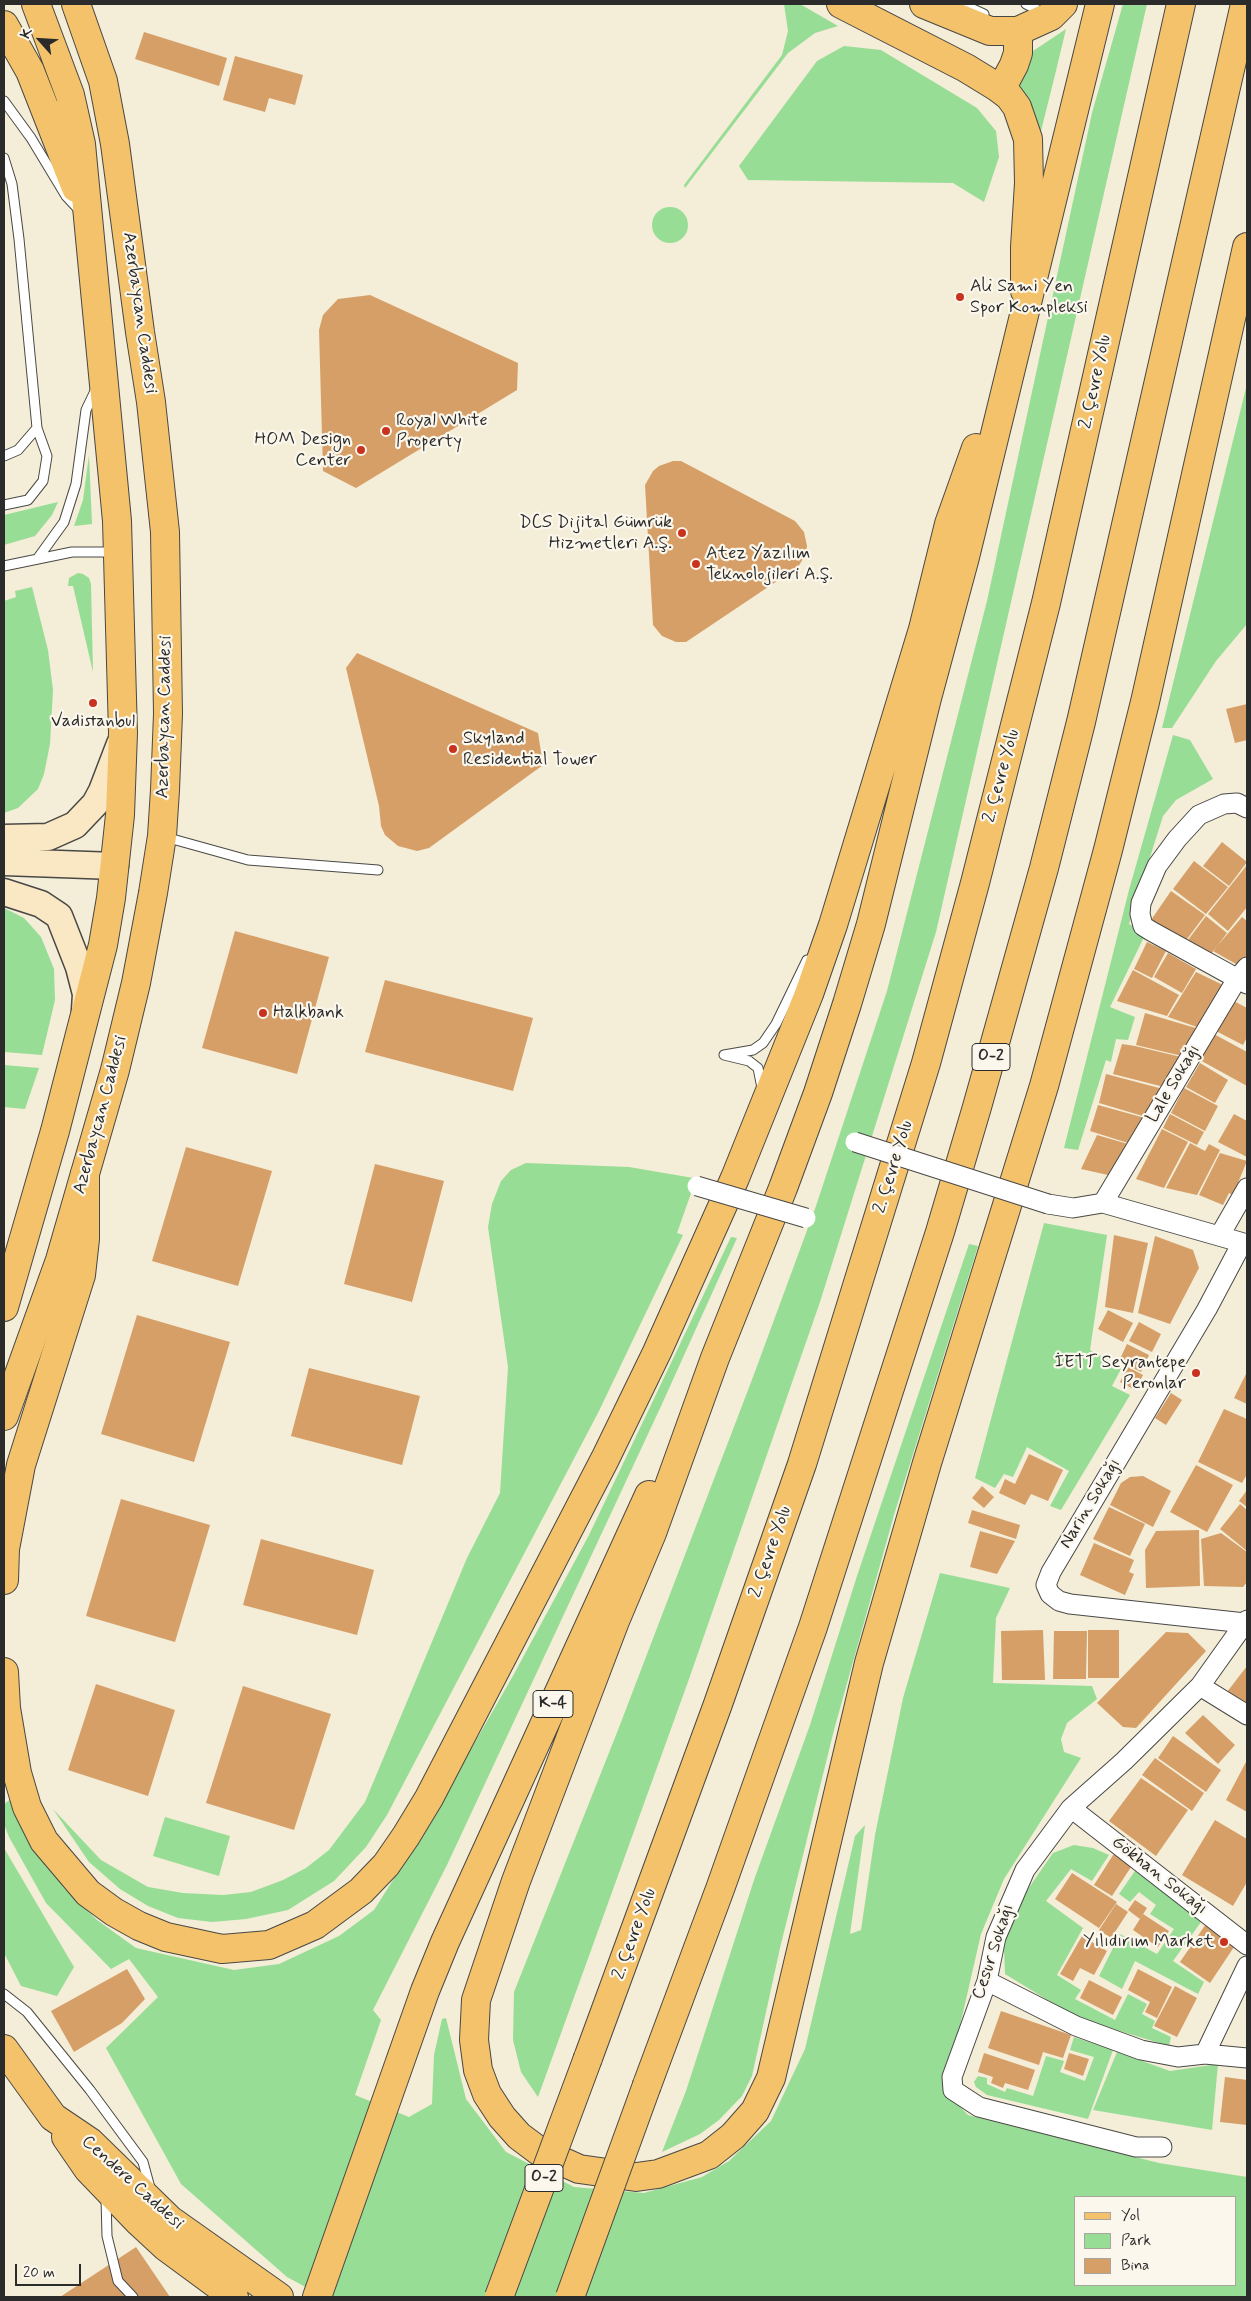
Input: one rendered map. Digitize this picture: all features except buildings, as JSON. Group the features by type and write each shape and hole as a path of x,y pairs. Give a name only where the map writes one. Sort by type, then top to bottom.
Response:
{"main road":[{"path":"4,1307 55,1131 103,945 115,866 123,733 118,552 81,144 70,95 36,4"},
{"name":"Azerbaycan Caddesi","path":"4,1416 60,1260 103,1115 134,991 162,836 168,714 165,532 160,476 115,144 103,81 76,4"},
{"path":"841,4 966,68 1009,96 1017,107 1028,139 1029,183 1025,247 1025,306"},
{"path":"924,4 990,31 1018,31 1057,10"},
{"path":"1100,4 965,557 927,698 871,924 847,1004 786,1179 715,1358 652,1533 615,1621 516,1881 476,2000 474,2040 478,2070 487,2094 502,2117 519,2136 539,2151 579,2169 615,2176 636,2177 658,2174 709,2155 733,2136 755,2111 771,2078 869,1663 927,1463 1041,1095 1108,850 1145,702 1247,247"},
{"name":"2. Çevre Yolu","path":"499,2297 718,1704 802,1464 926,1062 985,845 1046,603 1181,4"},
{"name":"O-2","path":"570,2297 720,1889 813,1627 940,1232 1044,868 1081,722 1244,4"},
{"path":"4,25 30,71 87,218"},
{"path":"997,87 1006,80 1014,65 1018,53 1018,31"},
{"path":"4,1672 10,1740 27,1807 44,1841 88,1893 114,1912 138,1926 166,1937 222,1949 268,1945 315,1925 361,1891 386,1865 406,1836 428,1798 605,1459 658,1352 762,1110 808,994 860,841 923,629 949,524 977,444 1005,389"},
{"path":"115,866 137,864 151,855 162,836"},
{"path":"4,1580 5,1549 21,1465 81,1275 85,1239 85,1174"},
{"name":"K-4","path":"317,2297 426,1991 482,1858 640,1514 715,1358"},
{"name":"Cendere Caddesi","path":"4,2049 53,2117 90,2142 155,2205 198,2241 279,2297"},
{"path":"53,2117 88,2169 105,2187 166,2247 234,2297"}],"street":[{"path":"4,838 48,837 75,825 94,804 102,791 123,733"},
{"path":"1244,976 1151,931 1143,926 1140,914 1141,903 1157,866 1177,839 1199,815 1224,804 1236,803 1247,808"},
{"path":"4,862 115,866"},
{"path":"4,892 41,904 58,916 79,966 86,994 85,1014"},
{"name":"Lale Sokağı","path":"1103,1203 1244,976"},
{"path":"855,1142 1048,1204 1073,1208 1103,1203 1245,1243"},
{"path":"697,1186 806,1218"},
{"path":"1220,1235 1247,1188"},
{"name":"Narin Sokağı","path":"1245,1243 1051,1572 1046,1586 1050,1594 1059,1601 1070,1604 1246,1622"},
{"name":"Cesur Sokağı","path":"1162,2146 1136,2146 978,2107 953,2090 952,2077 987,1980 996,1937 1025,1870 1071,1808 1124,1761 1200,1686 1246,1622"},
{"path":"1200,1686 1247,1716"},
{"name":"Gökhan Sokağı","path":"1071,1808 1247,1944"},
{"path":"1205,2054 1247,1966"},
{"path":"987,1980 1076,2026 1141,2050 1178,2057 1205,2054 1247,2058"}],"lane":[{"path":"962,4 1018,31"},
{"path":"1026,4 1057,10"},
{"path":"4,101 31,138 66,196 87,218"},
{"path":"4,158 12,184 19,239 37,428 47,456 43,481 28,500 4,505"},
{"path":"38,558 64,522 76,484 86,410 103,372"},
{"path":"4,456 18,450 37,428"},
{"path":"4,566 85,550 118,552"},
{"path":"162,836 248,860 378,870"},
{"path":"821,929 860,841"},
{"path":"762,1110 761,1079 758,1068 749,1061 724,1055 753,1050 763,1043 776,1024 809,955"},
{"path":"4,1994 28,2012 143,2162 155,2205"},
{"path":"105,2187 107,2236 118,2281 133,2297"}],"green space":[{"path":"784,4 800,4 838,26 815,33 788,53 685,188 684,185 782,55 788,31"},
{"path":"1123,4 1147,4 936,932 820,1302 689,1679 538,2097 521,2072 513,2040 514,1992 618,1730 753,1377 816,1206 887,991 987,601 1092,113"},
{"path":"1066,29 1040,135 1018,89 1030,53"},
{"path":"844,46 881,50 977,108 996,131 999,157 984,202 953,183 748,180 739,166 817,61"},
{"path":"670,207 677,208 683,212 687,218 687,232 683,238 677,242 670,243 663,242 657,238 653,232 652,225 653,218 657,212 663,208"},
{"path":"1247,384 1247,624 1216,661 1172,728 1162,728"},
{"path":"89,455 92,524 74,526 83,500"},
{"path":"58,502 52,515 35,536 4,545 4,515"},
{"path":"78,573 89,578 91,584 93,672 73,586 68,586 69,578"},
{"path":"32,587 48,650 53,690 50,744 44,774 38,789 18,808 4,813 4,601 16,597 15,591"},
{"path":"1173,735 1190,740 1213,779 1176,800 1163,816 1129,924 1146,933 1110,1007 1135,1017 1128,1040 1116,1039 1111,1062 1106,1060 1078,1150 1064,1148 1129,890"},
{"path":"4,908 24,918 41,937 54,969 55,1000 42,1055 4,1052"},
{"path":"4,1065 39,1068 25,1109 4,1107"},
{"path":"526,1163 629,1167 705,1180 695,1182 677,1233 683,1235 599,1411 387,1815 366,1847 334,1881 288,1910 246,1919 212,1922 178,1918 148,1906 120,1889 89,1862 53,1809 101,1860 148,1887 183,1893 223,1895 251,1892 283,1880 306,1868 329,1850 365,1802 467,1558 500,1493 508,1367 488,1227 492,1204 501,1181 511,1170"},
{"path":"1044,1223 1107,1235 1090,1350 1122,1367 1112,1386 1130,1395 1061,1510 1050,1506 1069,1471 1027,1447 1013,1477 1004,1474 995,1488 975,1478"},
{"path":"731,1237 737,1238 662,1404 447,1865 373,2010 381,2020 355,2095 409,2117 432,2104 434,2055 442,2019 446,2018 466,2099 506,2152 574,2187 644,2193 702,2177 729,2161 771,2121 805,2049 855,1836 865,1825 850,1934 861,1930 875,1835 903,1698 940,1573 1010,1588 996,1618 993,1683 1092,1686 1097,1699 1067,1723 1061,1739 1064,1752 1081,1758 1004,1879 981,1934 945,2091 968,2115 1159,2163 1247,2177 1247,2297 324,2297 287,2277 181,2184 106,2048 158,1997 129,1959 111,1969 46,1903 9,1837 4,1824 4,1804 11,1799 26,1832 64,1888 97,1920 136,1948 234,1970 279,1964 339,1936 374,1910 426,1828 514,1674 589,1535"},
{"path":"969,1244 978,1246 894,1515 834,1730 780,1948 752,2076 742,2096 719,2120 700,2134 662,2152 686,2091 754,1880 810,1725 857,1576"},
{"path":"165,1817 230,1836 219,1876 153,1856"},
{"path":"1074,1845 1093,1848 1109,1855 1092,1881 1071,1869 1046,1901 1083,1928 1057,1975 1081,1990 1075,1999 1115,2020 1128,1994 1147,2004 1142,2014 1155,2021 1152,2028 1171,2037 1169,2046 1077,2018 1005,1974 1004,1949 1007,1928 1028,1889 1053,1853"},
{"path":"4,1848 74,1967 57,1996 21,1986 4,1953"},
{"path":"1137,1868 1201,1922 1173,1961 1204,1982 1198,1994 1135,1961 1122,1989 1099,1976 1120,1934 1157,1954 1174,1929 1150,1914 1156,1905 1139,1892 1130,1902 1119,1894"},
{"path":"1074,2037 1113,2050 1088,2119 987,2095 976,2087 974,2082 978,2076 987,2078 987,2084 1005,2092 1007,2088 1033,2096 1046,2056 1064,2061 1060,2072 1085,2081 1094,2057 1070,2050"},
{"path":"1117,2052 1170,2071 1218,2064 1212,2130 1093,2110"}],"place":[{"name":"Ali Sami Yen Spor Kompleksi","path":"960,297"},
{"name":"Royal White Property","path":"386,431"},
{"name":"HOM Design Center","path":"361,450"},
{"name":"DCS Dijital Gümrük Hizmetleri A.Ş.","path":"682,533"},
{"name":"Atez Yazılım Teknolojileri A.Ş.","path":"696,564"},
{"name":"Vadistanbul","path":"93,703"},
{"name":"Skyland Residential Tower","path":"453,749"},
{"name":"Halkbank","path":"263,1013"},
{"name":"İETT Seyrantepe Peronlar","path":"1196,1373"},
{"name":"Yılıdırım Market","path":"1224,1942"}]}
